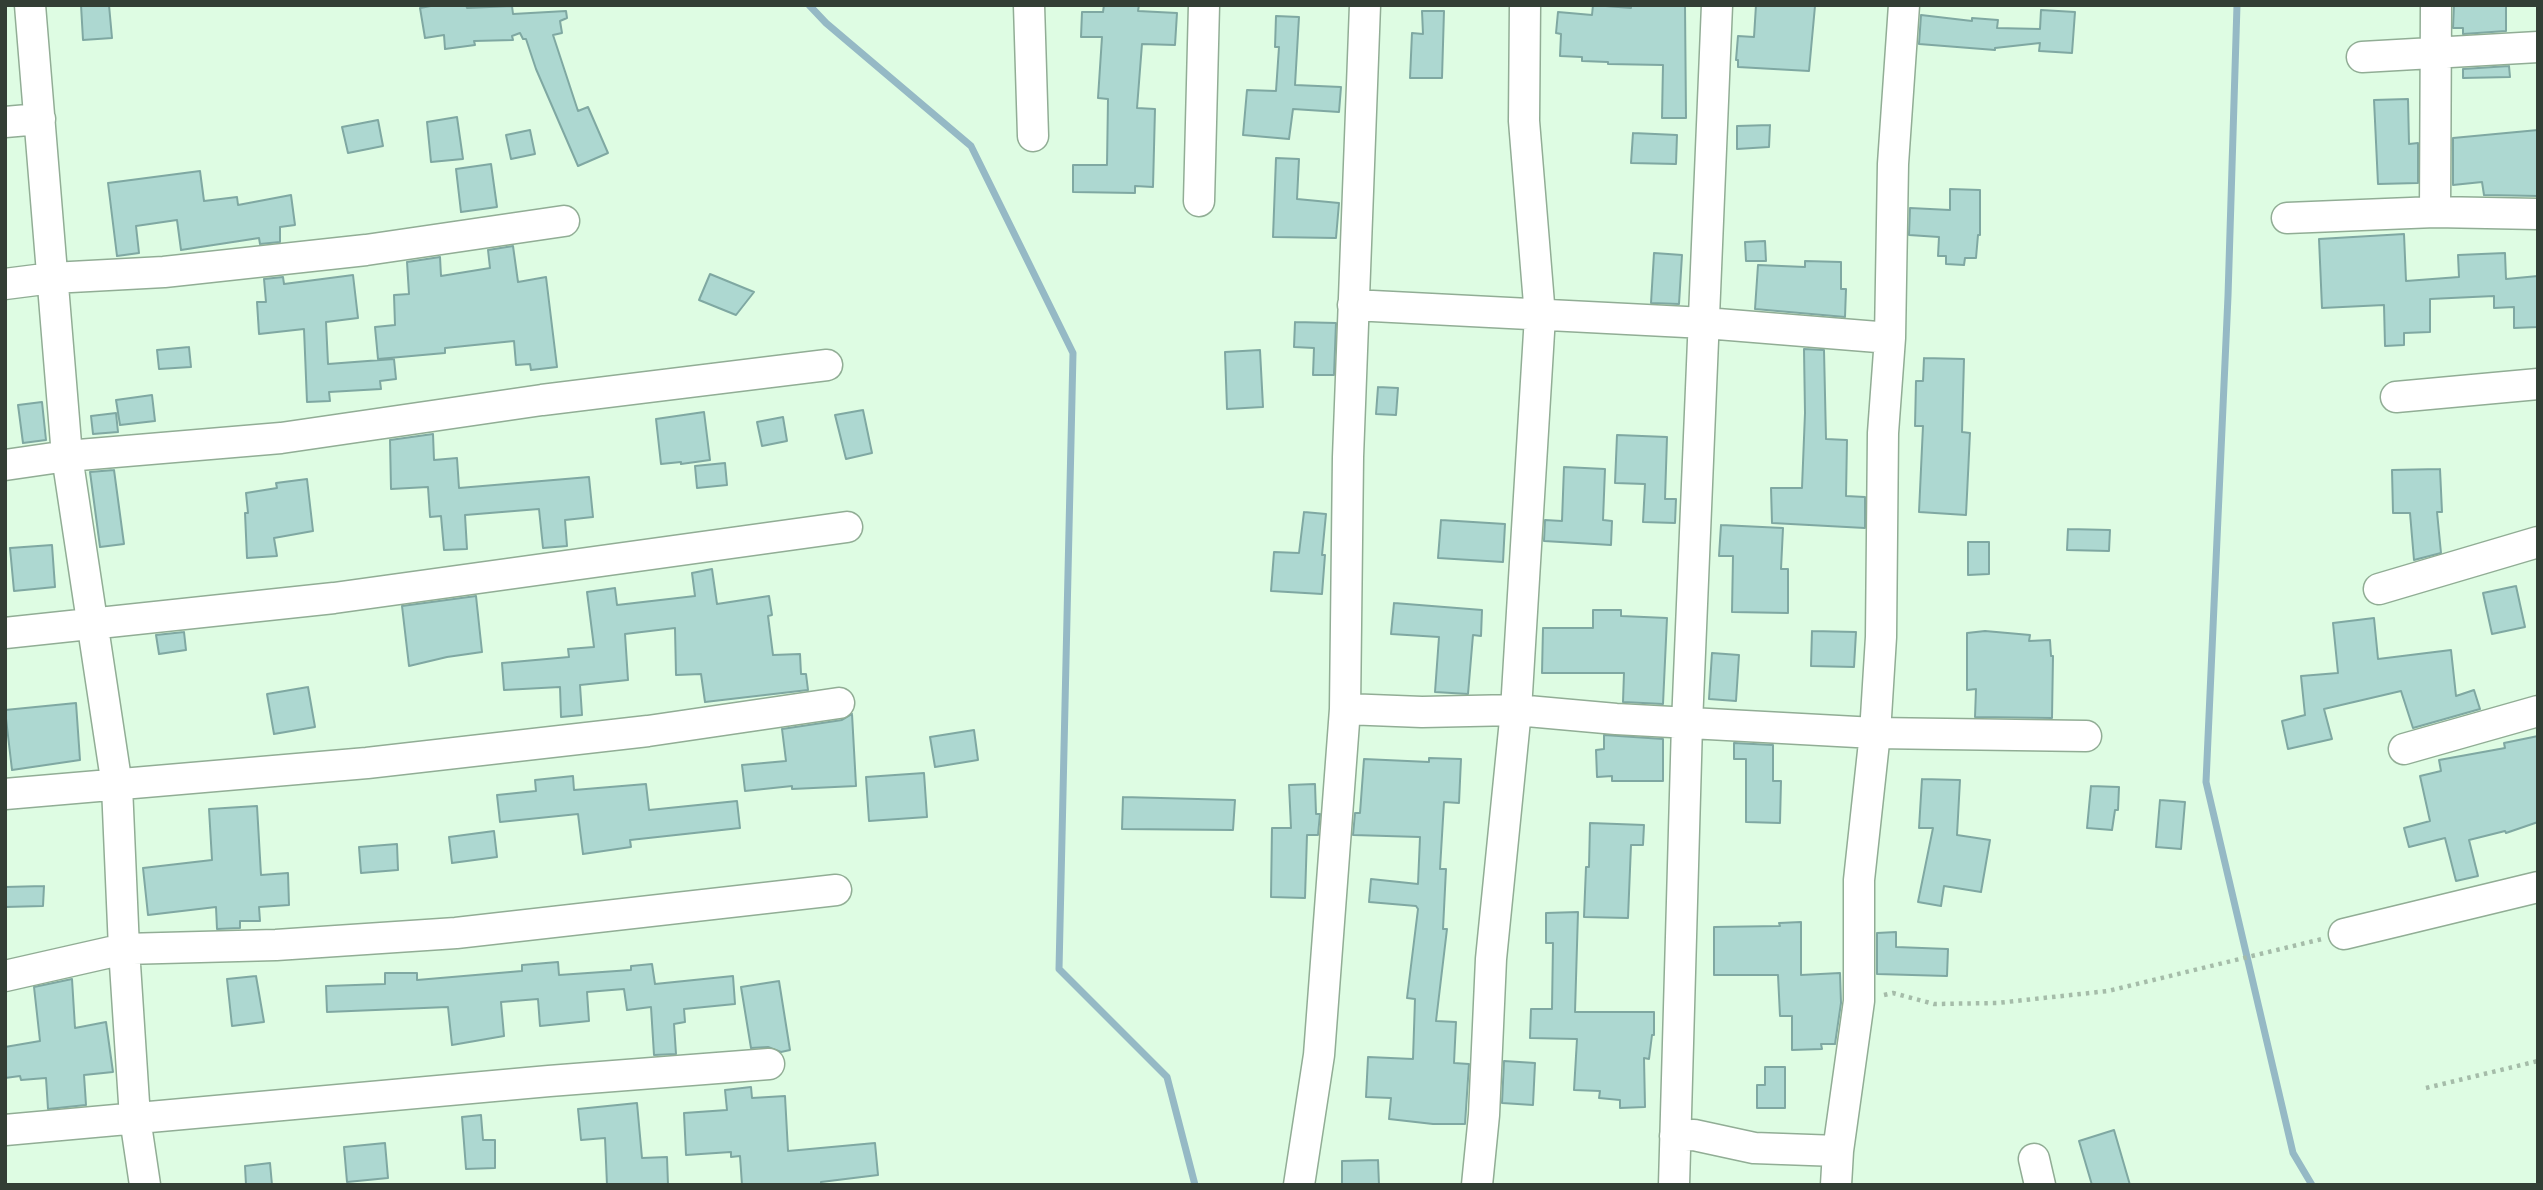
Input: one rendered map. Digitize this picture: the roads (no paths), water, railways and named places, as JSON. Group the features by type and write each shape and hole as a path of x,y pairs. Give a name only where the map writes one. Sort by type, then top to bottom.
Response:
{"street":[{"path":"30,5 67,456 117,786 135,1118 145,1185"},
{"path":"1029,5 1033,136"},
{"path":"1199,201 1205,5"},
{"path":"1299,1185 1319,1055 1345,709 1348,457 1365,5"},
{"path":"1477,1185 1484,1115 1492,959 1516,710 1540,316 1524,121 1525,5"},
{"path":"1674,1185 1687,723 1717,5"},
{"path":"1836,1185 1838,1152 1859,1001 1859,880 1875,733 1881,637 1883,433 1890,338 1893,164 1904,5"},
{"path":"2435,212 2436,5"},
{"path":"2362,57 2538,47"},
{"path":"5,122 40,119"},
{"path":"2287,218 2435,212 2538,214"},
{"path":"5,284 52,278 164,272 366,250 564,221"},
{"path":"1353,305 1705,323 1890,338"},
{"path":"5,465 67,456 281,438 542,400 827,365"},
{"path":"2396,397 2538,384"},
{"path":"5,633 334,598 847,527"},
{"path":"2379,589 2538,542"},
{"path":"5,794 367,763 635,732 839,703"},
{"path":"1345,709 1422,712 1516,710 1875,733 2086,736"},
{"path":"2404,749 2538,711"},
{"path":"2344,934 2538,887"},
{"path":"5,976 124,948 276,945 456,933 836,890"},
{"path":"5,1130 769,1064"},
{"path":"1675,1136 1694,1135 1754,1149 1838,1152"}],"waterway":[{"path":"809,5 826,23 971,146 1073,353 1059,969 1167,1077 1195,1185"},
{"path":"2237,5 2228,296 2206,782 2293,1153 2312,1185"}]}
